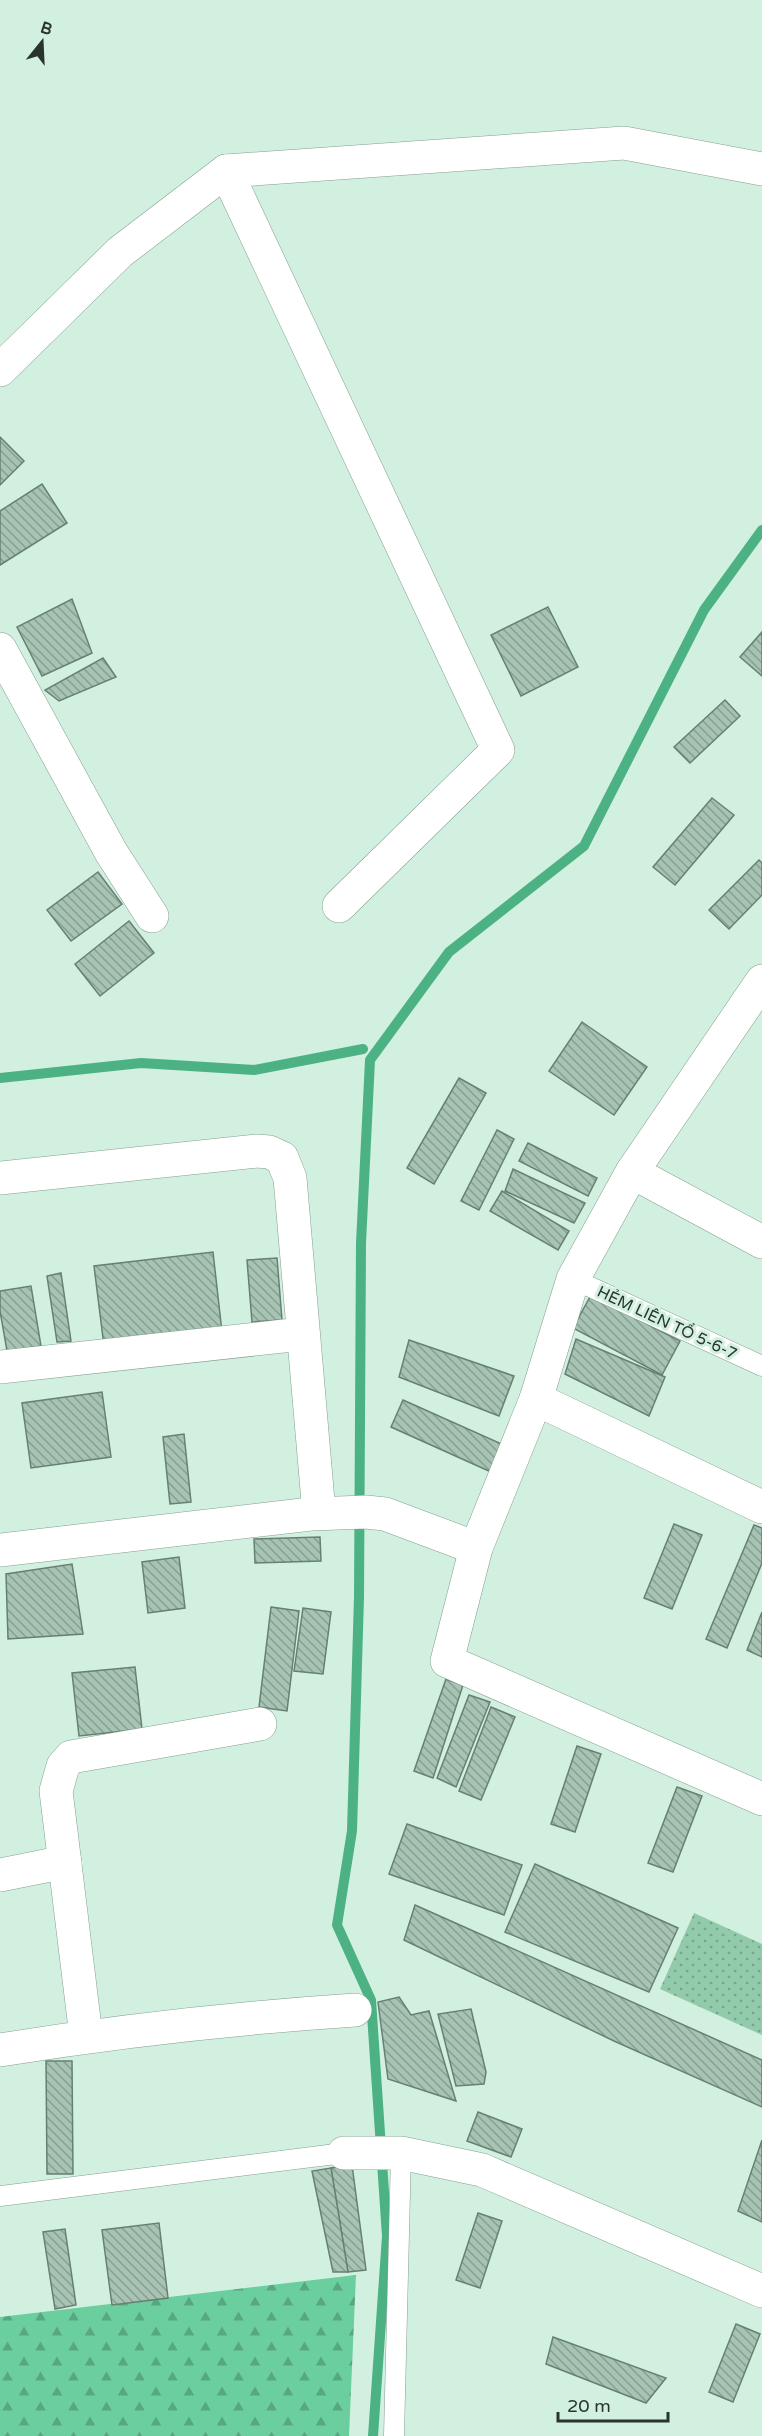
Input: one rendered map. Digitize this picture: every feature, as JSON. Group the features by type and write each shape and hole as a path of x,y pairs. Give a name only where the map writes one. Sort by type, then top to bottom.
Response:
{"street":[{"path":"0,370 120,252 226,171 624,143 762,169"},
{"path":"226,171 498,750 339,906"},
{"path":"0,649 111,852 152,916"},
{"path":"762,981 632,1173 573,1279 536,1399 476,1548 447,1661 762,1800"},
{"path":"0,1178 257,1151 269,1152 282,1158 290,1178 302,1334 323,1513"},
{"path":"632,1173 762,1242"},
{"path":"0,1367 302,1334"},
{"path":"536,1399 762,1507"},
{"path":"0,1550 323,1513 366,1512 385,1514 476,1548"},
{"path":"86,2036 56,1791 63,1766 71,1757 260,1724"},
{"path":"0,1875 65,1862"},
{"path":"0,2050 86,2036 256,2016 355,2010"},
{"path":"344,2153 401,2153 482,2170 762,2291"}],"lane":[{"name":"HẺM LIÊN TỔ 5-6-7","path":"573,1279 762,1366"},
{"path":"0,2196 344,2153"},
{"path":"394,2436 401,2153"}],"green space":[{"path":"694,1913 762,1944 762,2035 660,1989"},
{"path":"356,2275 349,2436 0,2436 0,2317"}],"building":[{"path":"0,437 24,461 0,485"},
{"path":"42,484 67,523 0,565 0,511"},
{"path":"72,599 92,653 42,676 17,627"},
{"path":"548,607 578,667 521,696 491,635"},
{"path":"762,632 762,676 740,657"},
{"path":"103,658 116,677 59,701 45,690"},
{"path":"725,700 740,716 690,763 674,747"},
{"path":"712,798 734,815 675,885 653,867"},
{"path":"759,860 762,863 762,895 729,929 709,910"},
{"path":"98,872 122,904 71,941 47,910"},
{"path":"129,921 154,953 100,996 75,964"},
{"path":"582,1022 647,1067 614,1115 549,1071"},
{"path":"459,1078 486,1093 434,1184 407,1168"},
{"path":"497,1130 514,1139 479,1210 461,1201"},
{"path":"528,1143 597,1178 588,1196 519,1161"},
{"path":"513,1169 585,1203 574,1223 505,1191"},
{"path":"502,1191 569,1231 558,1250 490,1211"},
{"path":"213,1252 222,1332 104,1346 94,1266"},
{"path":"277,1258 282,1320 252,1322 247,1260"},
{"path":"61,1273 71,1341 57,1342 47,1276"},
{"path":"31,1286 41,1346 7,1351 0,1311 0,1291"},
{"path":"591,1295 680,1341 662,1375 573,1328"},
{"path":"576,1339 665,1377 649,1416 565,1374"},
{"path":"409,1340 514,1376 499,1416 399,1377"},
{"path":"102,1392 111,1457 31,1468 22,1403"},
{"path":"403,1400 504,1445 491,1472 391,1427"},
{"path":"184,1434 191,1502 170,1504 163,1437"},
{"path":"674,1524 702,1535 672,1609 644,1598"},
{"path":"754,1525 762,1528 762,1563 727,1648 706,1639"},
{"path":"320,1537 321,1561 255,1563 254,1539"},
{"path":"179,1557 185,1608 148,1613 142,1562"},
{"path":"72,1564 83,1634 8,1639 6,1574"},
{"path":"271,1607 299,1611 287,1711 259,1707"},
{"path":"303,1608 331,1612 323,1674 294,1671"},
{"path":"762,1612 762,1657 747,1650"},
{"path":"135,1667 142,1729 79,1736 72,1673"},
{"path":"446,1679 463,1685 433,1778 414,1771"},
{"path":"469,1695 490,1702 456,1787 437,1778"},
{"path":"491,1707 515,1717 481,1800 459,1791"},
{"path":"577,1746 601,1754 575,1832 551,1824"},
{"path":"677,1787 702,1796 673,1872 648,1863"},
{"path":"407,1824 522,1865 504,1915 389,1874"},
{"path":"535,1864 678,1928 649,1992 505,1932"},
{"path":"415,1905 762,2060 762,2107 614,2041 404,1940"},
{"path":"399,1997 411,2015 429,2011 456,2101 388,2079 378,2002"},
{"path":"471,2009 486,2072 484,2084 456,2086 438,2014"},
{"path":"46,2061 72,2061 73,2174 47,2174"},
{"path":"478,2112 522,2129 511,2157 467,2141"},
{"path":"762,2140 762,2222 738,2211"},
{"path":"352,2165 366,2270 348,2272 331,2168"},
{"path":"331,2168 348,2272 333,2272 312,2171"},
{"path":"478,2213 502,2221 480,2288 456,2280"},
{"path":"159,2223 168,2298 112,2305 102,2230"},
{"path":"65,2229 76,2305 55,2309 43,2232"},
{"path":"736,2324 760,2334 733,2402 709,2392"},
{"path":"553,2337 666,2378 646,2403 546,2364"}],"waterway":[{"path":"373,2436 387,2236 371,2000 337,1925 352,1831 359,1597 361,1243 370,1060 449,952 584,846 704,610 762,530"},
{"path":"0,1078 141,1063 254,1070 363,1049"}]}
